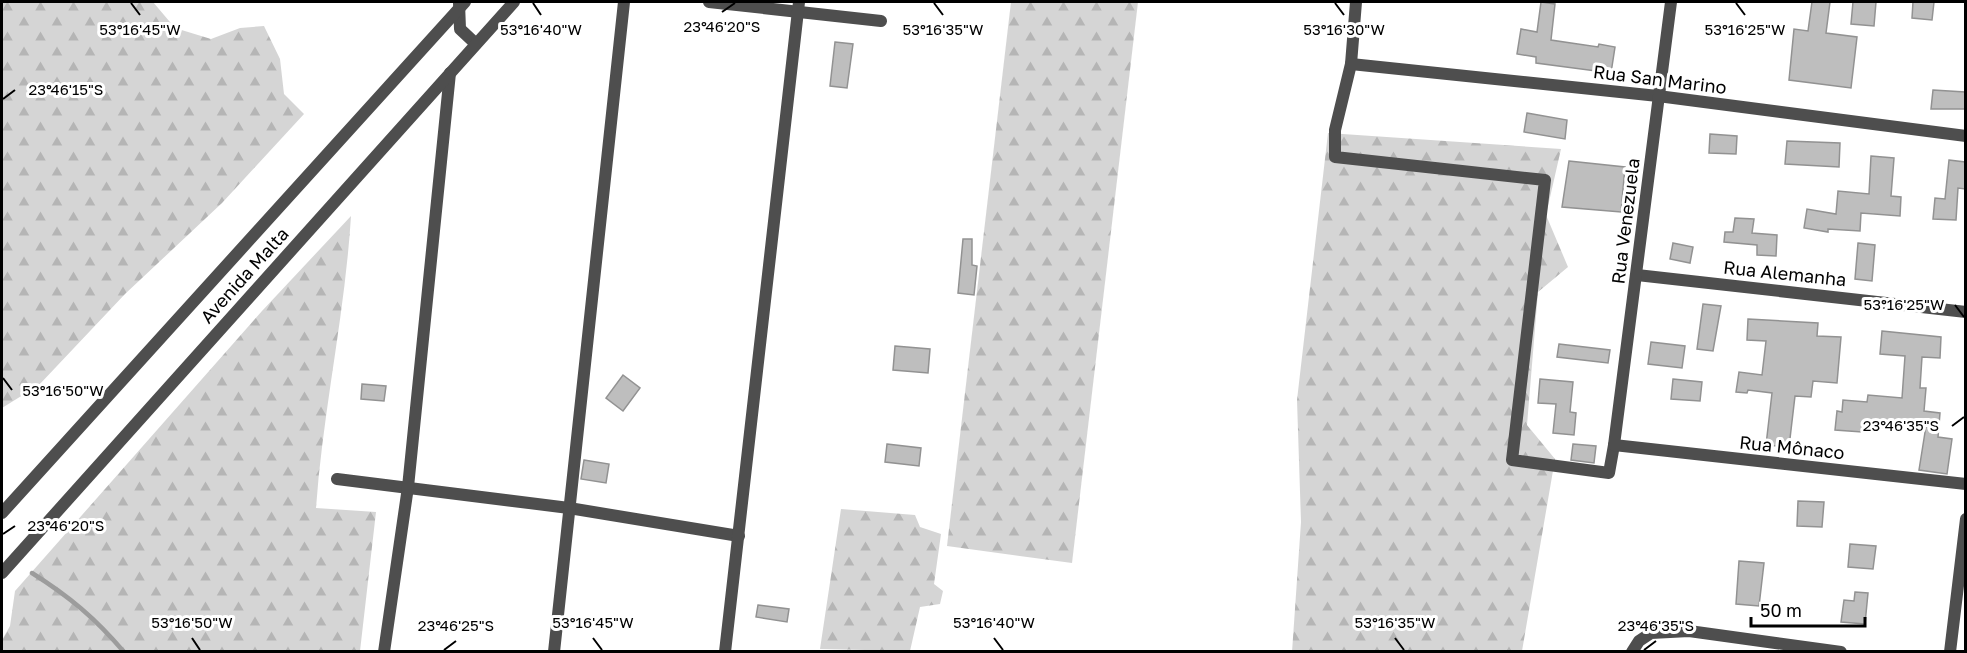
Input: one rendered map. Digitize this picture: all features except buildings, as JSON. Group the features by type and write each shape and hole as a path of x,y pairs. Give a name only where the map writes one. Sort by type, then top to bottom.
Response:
{"street":[{"name":"Avenida Malta","path":"2,573 514,2"},
{"path":"554,651 624,2"},
{"path":"709,2 798,6 881,21"},
{"path":"1351,64 1356,2"},
{"name":"Rua Venezuela","path":"1351,64 1335,130 1335,157 1545,180 1512,460 1609,473 1637,275 1671,2"},
{"name":"Avenida Malta","path":"2,513 461,4"},
{"path":"461,4 460,29 476,44"},
{"path":"725,651 798,6"},
{"name":"Rua San Marino","path":"1351,64 1658,96 1965,136"},
{"path":"384,651 408,488 450,73"},
{"name":"Rua Alemanha","path":"1637,275 1965,312"},
{"name":"Rua Mônaco","path":"1614,445 1965,484"},
{"path":"337,479 569,508 738,536"},
{"path":"1950,651 1965,519"},
{"path":"1632,651 1639,641 1651,633 1689,631 1841,651"}],"green space":[{"path":"2,2 153,2 175,28 211,39 240,28 264,26 280,59 284,94 304,114 222,203 125,294 39,385 2,408"},
{"path":"1011,2 1138,2 1072,563 947,546"},
{"path":"1328,133 1561,149 1546,215 1568,267 1538,292 1527,425 1555,459 1522,651 1292,652 1301,522 1297,400"},
{"path":"351,216 316,508 376,512 360,651 3,651 2,640 10,626 15,591 262,311"},
{"path":"841,509 915,515 920,527 941,534 934,584 943,591 940,604 920,607 910,651 820,649"}],"waterway":[{"path":"32,573 81,609 124,652"}]}
